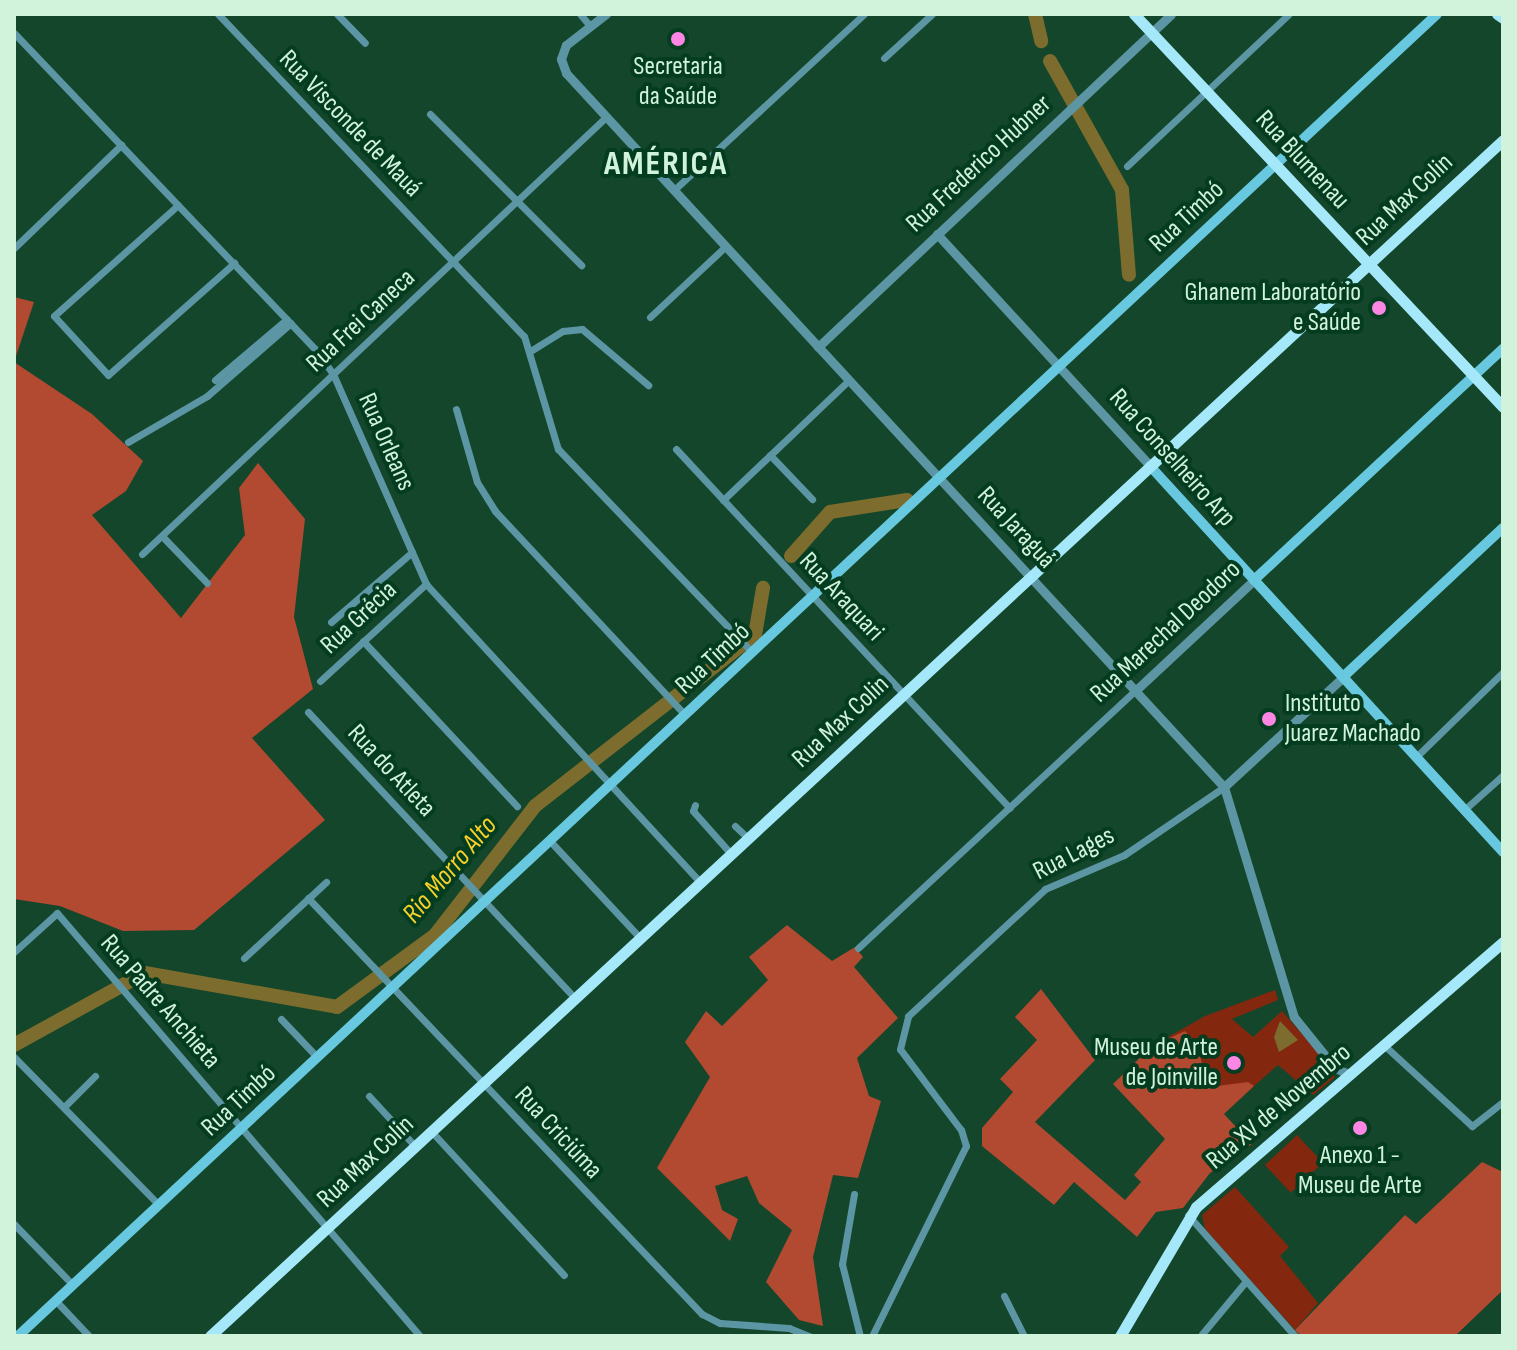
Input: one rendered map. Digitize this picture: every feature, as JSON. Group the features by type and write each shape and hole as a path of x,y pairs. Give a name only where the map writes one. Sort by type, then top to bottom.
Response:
{"main road":[{"name":"Rua Blumenau","path":"1134,14 1503,407"},
{"name":"Rua Timbó","path":"18,1336 242,1128 390,984 550,841 681,711 813,596 1437,14"},
{"path":"1497,14 1503,18"},
{"name":"Rua Max Colin","path":"210,1336 1503,140"},
{"name":"Rua Marechal Deodoro","path":"1254,580 1503,349"},
{"name":"Rua Conselheiro Arp","path":"1150,466 1503,852"},
{"name":"Rua Lages","path":"1343,677 1503,528"},
{"name":"Rua XV de Novembro","path":"1120,1336 1188,1215 1386,1047 1503,942"}],"street":[{"name":"Rua Visconde de Mauá","path":"218,14 453,261 532,350"},
{"path":"337,14 365,43"},
{"path":"580,14 590,26 606,14"},
{"path":"674,190 864,14"},
{"path":"884,58 932,14"},
{"name":"Rua Frederico Hubner","path":"818,347 1171,14"},
{"path":"1127,166 1289,14"},
{"name":"Rua Jaraguá","path":"590,26 566,45 561,59 566,73 1224,787 1294,1017 1335,1068 1351,1075"},
{"name":"Rua Orleans","path":"14,33 289,321 333,374 426,584 700,882"},
{"path":"430,114 581,265"},
{"name":"Rua Frei Caneca","path":"142,554 606,117"},
{"path":"14,248 121,145"},
{"path":"178,205 54,316 108,375 234,263"},
{"name":"Rua Conselheiro Arp","path":"937,234 1150,466"},
{"path":"650,317 726,246"},
{"path":"215,380 289,321"},
{"path":"128,442 207,396 289,321"},
{"path":"648,385 582,329 563,331 532,350 558,449 750,650"},
{"path":"723,500 849,380"},
{"path":"456,409 477,482 495,511 681,711"},
{"name":"Rua Araquari","path":"676,449 1010,808"},
{"path":"770,455 812,499"},
{"path":"162,536 207,583"},
{"path":"331,622 412,552"},
{"name":"Rua Marechal Deodoro","path":"858,948 1254,580"},
{"name":"Rua Grécia","path":"320,681 426,584"},
{"path":"363,641 517,806"},
{"path":"1416,757 1503,672"},
{"name":"Rua Lages","path":"872,1336 966,1146 961,1130 900,1049 908,1016 1045,889 1124,855 1224,787 1343,677"},
{"name":"Rua do Atleta","path":"308,712 575,998"},
{"path":"1464,810 1503,775"},
{"path":"695,805 693,811 731,854"},
{"path":"735,826 748,838"},
{"path":"550,841 640,938"},
{"path":"244,958 326,882"},
{"name":"Rua Criciúma","path":"308,898 702,1314 720,1323 789,1328 809,1336"},
{"name":"Rua Padre Anchieta","path":"14,952 57,913 420,1336"},
{"path":"281,1019 317,1057"},
{"path":"1386,1047 1472,1126 1503,1102"},
{"path":"14,1057 159,1205"},
{"path":"64,1107 95,1076"},
{"path":"369,1096 415,1146"},
{"path":"431,1131 564,1275"},
{"path":"854,1194 842,1264 860,1336"},
{"path":"1188,1215 1295,1336"},
{"path":"14,1224 73,1285"},
{"path":"1202,1334 1246,1281"},
{"path":"1004,1296 1024,1336"},
{"path":"56,1301 89,1336"}],"shaded area":[{"path":"14,297 34,302 14,362"},
{"path":"14,362 92,414 143,461 126,491 92,515 181,618 245,535 239,488 258,463 305,519 294,617 313,689 252,738 325,820 194,930 123,931 60,906 14,899"},
{"path":"787,925 832,961 855,947 863,957 854,967 898,1018 857,1058 869,1096 881,1101 858,1178 833,1175 813,1257 823,1326 799,1320 766,1282 792,1230 759,1203 747,1176 715,1186 722,1210 738,1219 730,1241 657,1168 710,1077 685,1042 706,1011 722,1026 768,980 749,957"},
{"path":"1041,989 1095,1060 1035,1122 1125,1200 1141,1182 1134,1175 1165,1139 1113,1084 1152,1046 1185,1031 1197,1044 1205,1075 1217,1086 1248,1082 1254,1086 1224,1114 1252,1144 1210,1173 1183,1208 1156,1212 1137,1237 1074,1182 1054,1205 982,1146 982,1128 1013,1092 1000,1079 1037,1040 1015,1017"},
{"path":"1275,990 1278,1000 1232,1019 1253,1037 1282,1011 1334,1071 1334,1078 1313,1095 1278,1065 1234,1104 1168,1037 1205,1016"},
{"path":"1280,1021 1298,1040 1279,1052 1274,1037"},
{"path":"1297,1135 1323,1163 1291,1193 1265,1165"},
{"path":"1482,1162 1503,1172 1503,1290 1455,1336 1301,1336 1295,1330 1405,1215 1416,1224"},
{"path":"1235,1187 1289,1247 1280,1256 1318,1303 1295,1330 1205,1229 1202,1215"}],"waterway":[{"name":"Rio Morro Alto","path":"1035,14 1041,41"},
{"name":"Rio Morro Alto","path":"1050,61 1122,190 1129,275"},
{"name":"Rio Morro Alto","path":"791,556 830,512 907,500"},
{"name":"Rio Morro Alto","path":"14,1045 145,973 337,1007 435,935 535,806 755,635 763,588"}],"place":[{"name":"Secretaria da Saúde","path":"678,39"},
{"name":"Ghanem Laboratório e Saúde","path":"1379,308"},
{"name":"Instituto Juarez Machado","path":"1269,719"},
{"name":"Museu de Arte de Joinville","path":"1234,1063"},
{"name":"Anexo 1 - Museu de Arte","path":"1360,1128"}],"district":[{"name":"AMÉRICA","path":"666,164"}]}
